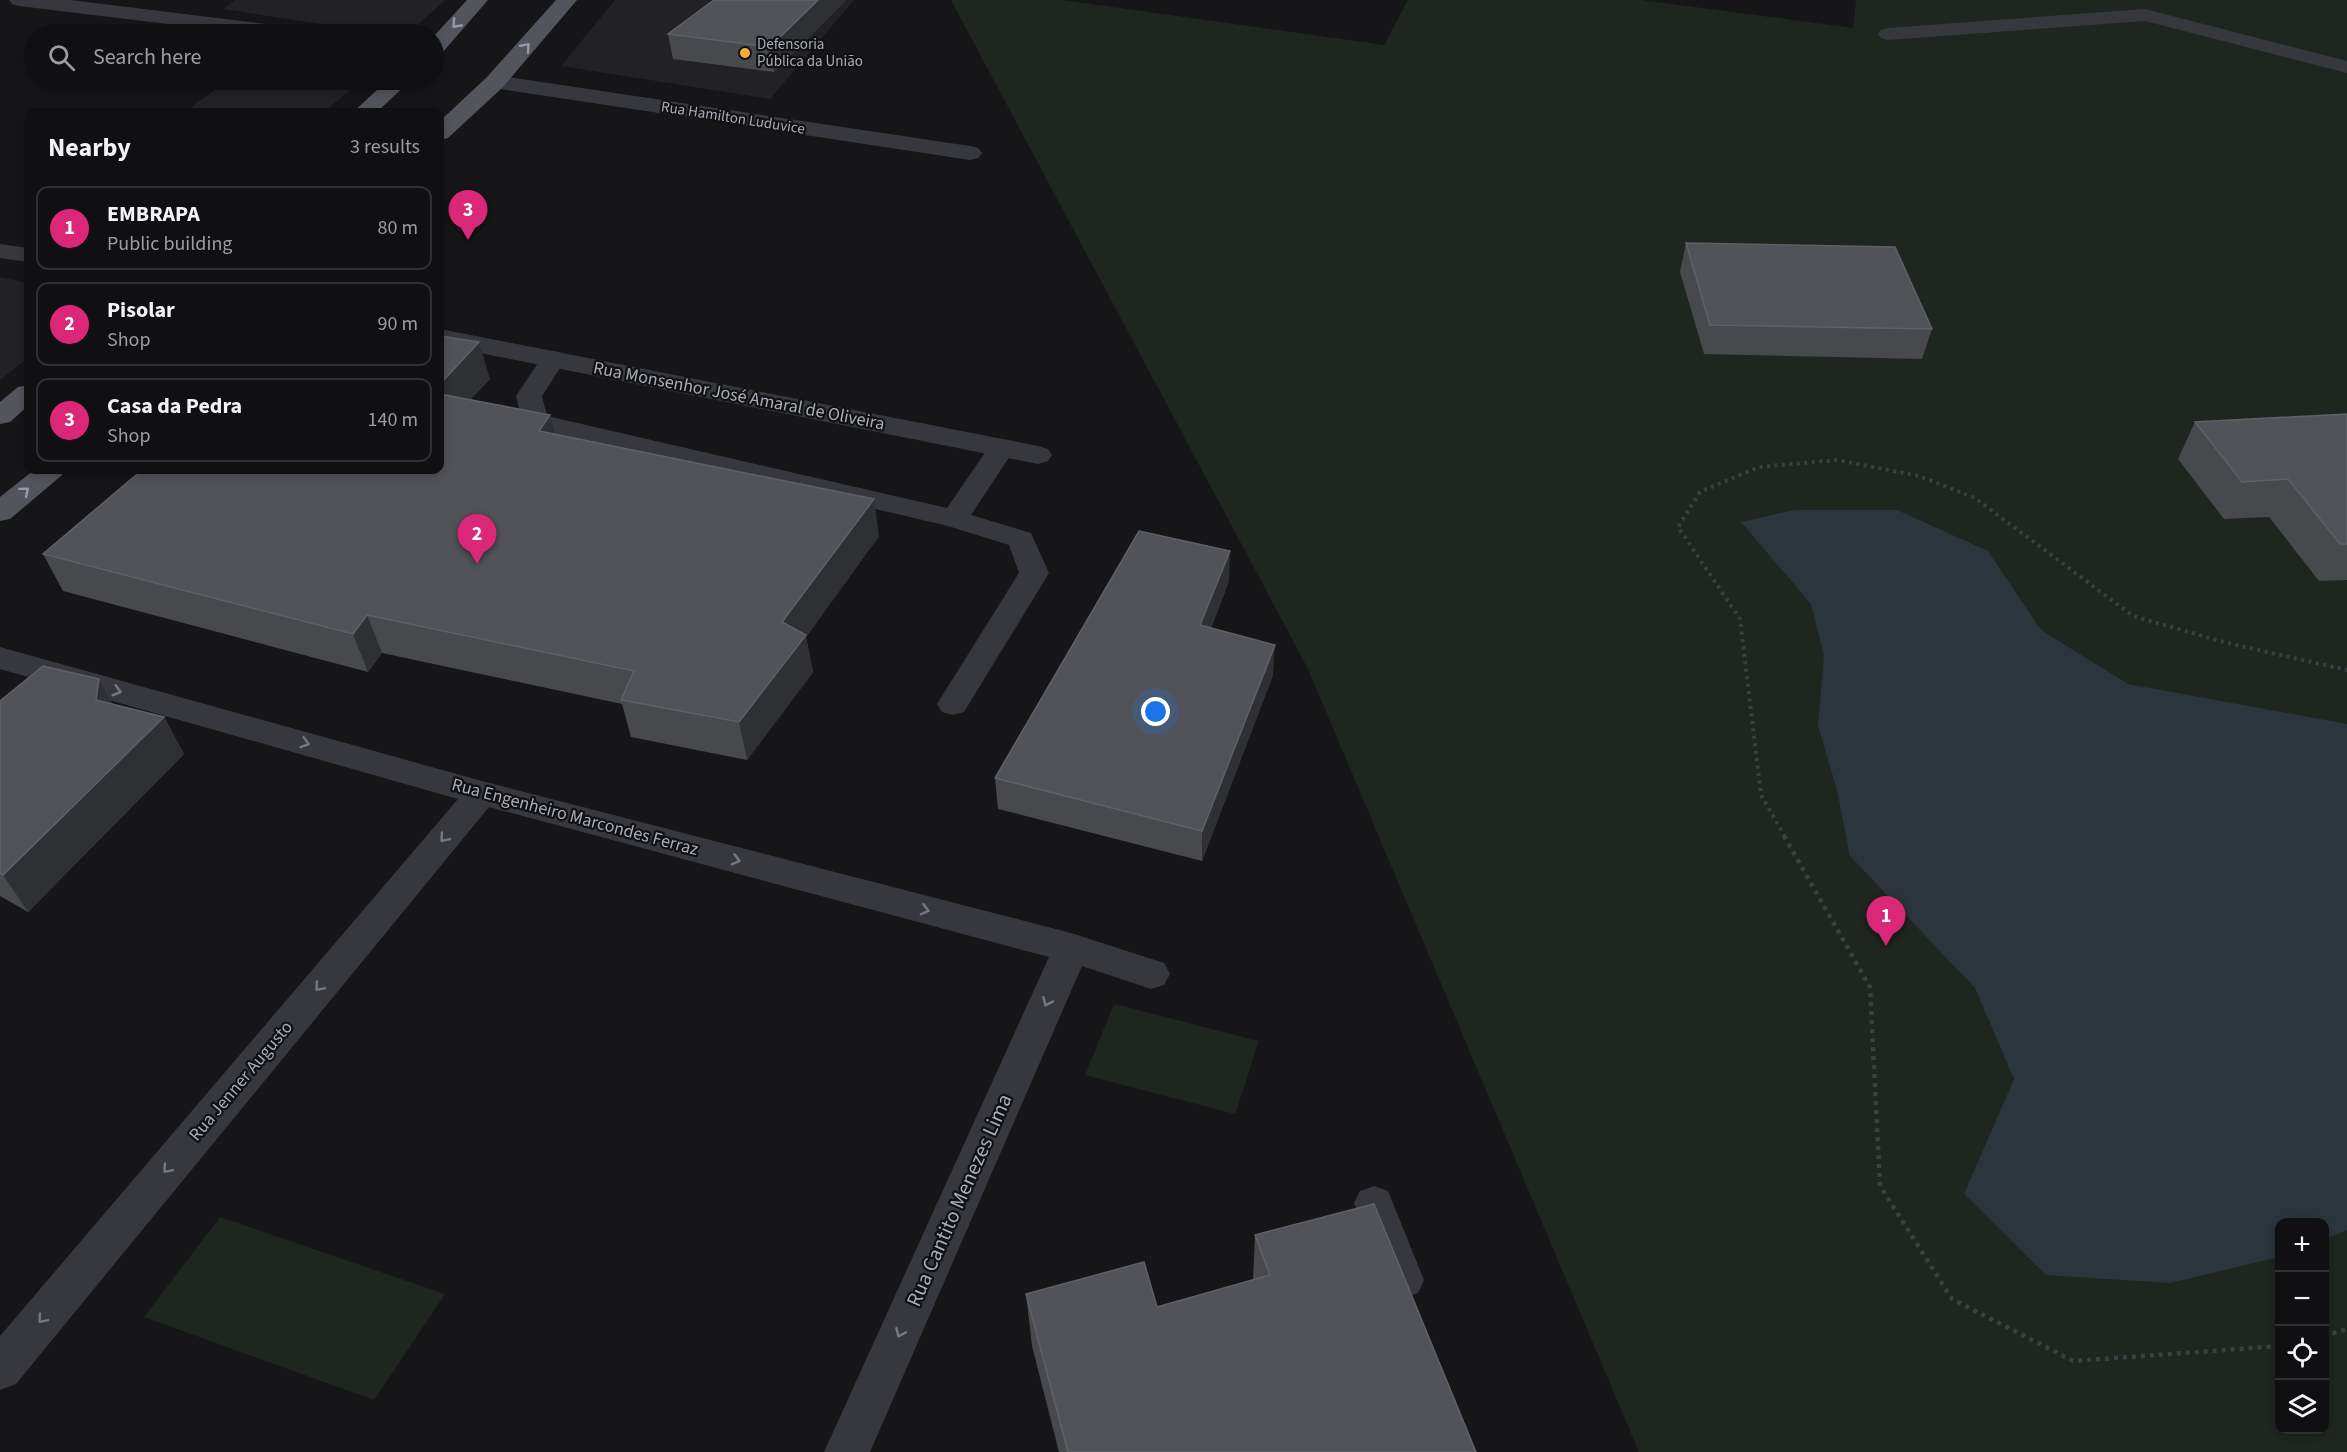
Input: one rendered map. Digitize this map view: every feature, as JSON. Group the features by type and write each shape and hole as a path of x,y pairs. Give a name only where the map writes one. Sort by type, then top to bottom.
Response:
{"main road":[{"path":"444,37 478,0"},
{"path":"444,129 495,82 567,0"},
{"path":"368,108 389,90"},
{"path":"0,416 24,396"},
{"path":"0,512 46,474"}],"street":[{"path":"19,0 216,24"},
{"name":"Rua Hamilton Luduvice","path":"495,82 970,153"},
{"path":"0,250 24,254"},
{"name":"Rua Monsenhor José Amaral de Oliveira","path":"444,338 1038,454"},
{"name":"Rua Engenheiro Marcondes Ferraz","path":"0,658 482,793 1071,948 1151,974"},
{"name":"Rua Jenner Augusto","path":"0,1369 482,793"},
{"name":"Rua Cantito Menezes Lima","path":"847,1452 1071,948"}],"lane":[{"path":"1888,34 2145,15 2347,67"},
{"path":"553,359 529,396 535,421 954,519 1022,539 1034,573 953,704"},
{"path":"954,519 1003,447"},
{"path":"1374,1203 1415,1311"}],"path":[{"path":"2275,1346 2073,1361 1952,1299 1880,1186 1870,987 1761,795 1740,620 1677,527 1701,492 1759,467 1837,460 1919,476 1975,498 2133,616 2227,643 2347,670"},
{"path":"2329,1335 2347,1329"}],"shaded area":[{"path":"235,0 445,0 419,24 320,24 223,9"},
{"path":"615,0 854,0 770,99 561,66"},
{"path":"951,0 1062,0 1384,45 1408,0 1641,0 1853,28 1856,0 2347,0 2347,1452 1639,1452 1308,669"},
{"path":"215,90 350,90 329,108 190,108"},
{"path":"0,277 24,282 24,361 0,380"},
{"path":"1795,510 1897,510 1988,551 2041,630 2128,684 2347,724 2347,1230 2329,1237 2329,1218 2275,1218 2275,1258 2170,1283 2046,1275 1964,1194 2014,1079 1975,988 1850,856 1837,790 1818,726 1824,655 1811,604 1741,522"},
{"path":"1114,1004 1259,1041 1235,1114 1085,1075"},
{"path":"220,1217 445,1294 374,1400 144,1317"}],"building":[{"path":"714,0 818,0 770,47 668,34"},
{"path":"1686,243 1895,247 1932,329 1710,325"},
{"path":"444,337 479,342 444,380"},
{"path":"444,395 550,415 539,431 874,499 782,622 806,635 739,722 621,700 634,671 367,615 353,634 43,554 137,474 444,474"},
{"path":"2347,414 2347,544 2340,544 2288,479 2242,482 2195,422"},
{"path":"1139,531 1230,551 1200,625 1275,645 1202,831 995,778"},
{"path":"43,666 99,679 96,700 164,717 3,875 0,873 0,701"},
{"path":"1374,1204 1476,1452 1068,1452 1026,1294 1144,1262 1157,1307 1270,1275 1255,1235"}],"place":[{"name":"Defensoria Pública da União","path":"745,53"},
{"name":"Casa da Pedra","path":"468,240"},
{"name":"Pisolar","path":"477,564"},
{"name":"EMBRAPA","path":"1886,946"}]}
